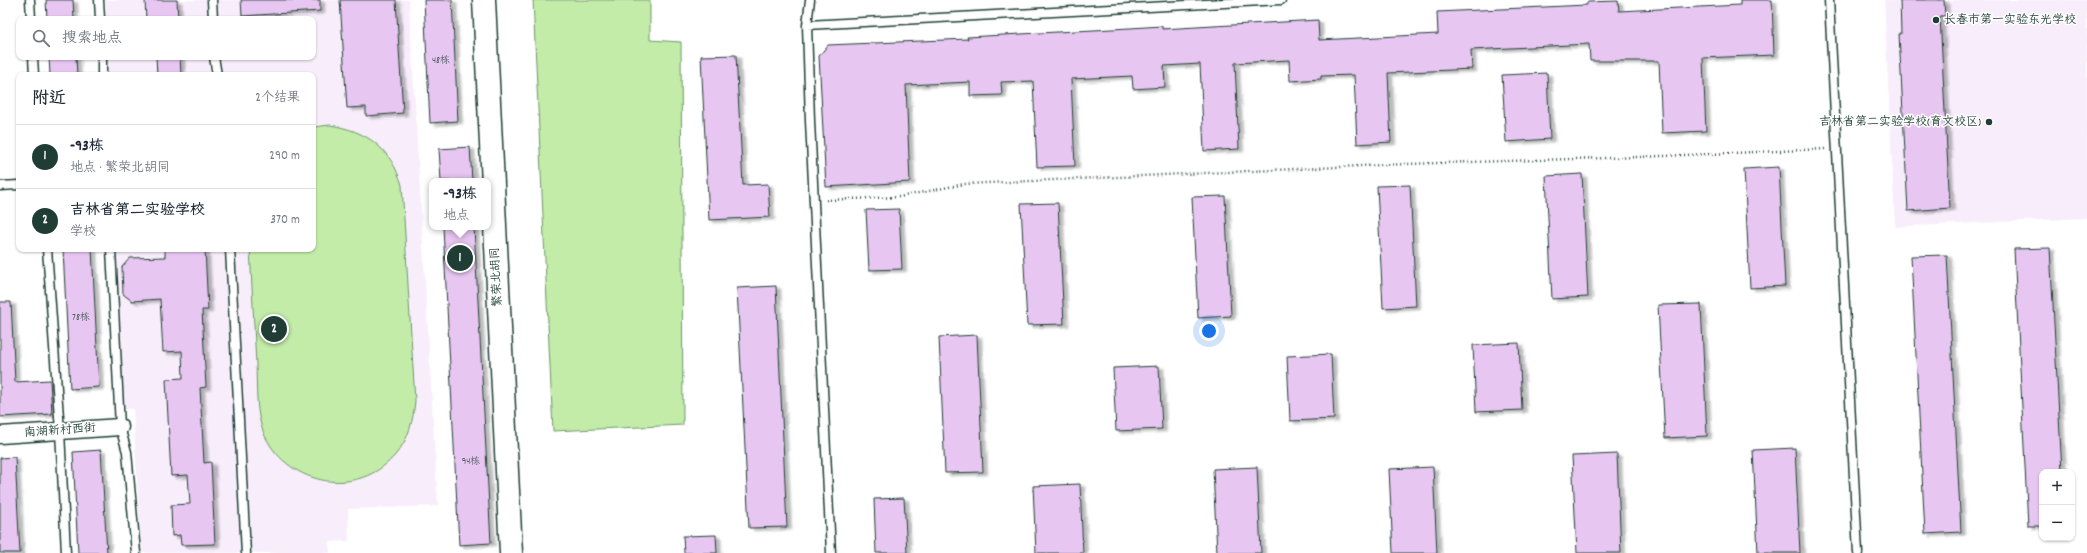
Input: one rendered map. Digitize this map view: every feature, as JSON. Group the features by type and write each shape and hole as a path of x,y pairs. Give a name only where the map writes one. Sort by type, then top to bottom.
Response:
{"street":[{"name":"繁荣北胡同","path":"484,0 511,553"},
{"name":"南湖新村西街","path":"0,435 120,426"}],"lane":[{"path":"30,0 31,16"},
{"path":"99,0 100,16"},
{"path":"212,0 213,16"},
{"path":"810,0 807,25 831,553"},
{"path":"807,25 1281,0"},
{"path":"1829,0 1858,553"},
{"path":"33,60 34,72"},
{"path":"102,60 102,72"},
{"path":"214,60 216,72"},
{"path":"0,186 16,185"},
{"path":"47,252 60,431 66,553"},
{"path":"111,252 120,426 127,452 136,553"},
{"path":"230,252 246,553"}],"path":[{"path":"814,200 899,197 964,184 1405,164 1639,157 1836,148"}],"shaded area":[{"path":"106,0 409,0 438,506 348,509 349,541 329,542 330,553 141,553 133,409 123,409 116,252 316,252 316,72 108,72 107,60 316,60 316,16 106,16"},
{"name":"吉林省第二实验学校(育文校区)","path":"1884,0 2087,0 2087,218 1895,227"}],"green space":[{"path":"533,0 650,0 650,40 681,42 683,425 553,431"},
{"path":"330,125 344,128 367,137 384,152 391,161 402,185 415,401 413,416 407,436 396,454 381,468 363,477 345,481 326,481 307,476 290,466 276,453 265,436 257,401 250,252 316,252 316,127"}],"building":[{"path":"46,0 73,0 74,16 47,16"},
{"path":"145,0 177,0 178,16 146,16"},
{"path":"241,0 320,0 320,11 242,16"},
{"path":"340,0 396,0 403,113 366,116 366,107 347,108"},
{"path":"424,0 452,0 458,121 430,123"},
{"path":"1740,0 1772,0 1774,55 1703,58 1706,131 1662,133 1659,61 1590,61 1589,44 1471,50 1472,69 1388,73 1391,142 1357,144 1354,75 1321,76 1321,79 1290,81 1289,60 1235,63 1239,149 1204,151 1200,64 1164,66 1165,87 1133,89 1132,76 1071,79 1075,166 1037,167 1033,81 1001,82 1002,95 970,96 970,82 906,85 910,182 826,187 819,56 828,45 968,39 967,37 1162,26 1162,29 1318,20 1319,40 1438,34 1437,12 1587,5 1587,2 1618,1 1619,11 1740,5"},
{"path":"1900,0 1944,0 1945,16 1940,16 1950,208 1908,211 1899,34 1901,34"},
{"path":"736,55 743,185 768,184 770,217 709,220 701,56"},
{"path":"49,60 76,60 77,72 50,72"},
{"path":"156,60 180,60 181,72 157,72"},
{"path":"1547,73 1550,139 1506,142 1502,75"},
{"path":"470,147 472,178 441,178 439,149"},
{"path":"1779,167 1785,286 1750,288 1744,169"},
{"path":"1582,174 1588,297 1552,299 1546,176"},
{"path":"1410,185 1416,306 1383,308 1377,186"},
{"path":"1225,196 1231,316 1198,318 1192,197"},
{"path":"1058,203 1064,324 1027,325 1021,204"},
{"path":"899,209 902,269 869,270 866,210"},
{"path":"443,230 474,230 491,543 459,545"},
{"path":"2050,248 2062,469 2039,469 2039,526 2028,526 2014,249"},
{"path":"63,252 92,252 99,387 70,389"},
{"path":"165,252 205,252 208,310 202,310 206,387 200,388 204,463 211,462 215,544 181,545 180,535 172,536 171,505 190,504 188,475 171,476 166,379 183,378 182,351 163,352 160,299 132,301 123,294 122,267 130,258 165,257"},
{"path":"1947,255 1961,532 1925,534 1911,256"},
{"path":"776,286 787,527 749,528 737,288"},
{"path":"0,302 11,302 15,382 50,380 52,414 0,417"},
{"path":"1701,304 1707,436 1665,438 1658,305"},
{"path":"977,335 983,472 945,473 939,337"},
{"path":"1519,343 1522,410 1476,412 1473,345"},
{"path":"1331,354 1334,419 1290,421 1287,356"},
{"path":"1159,366 1162,429 1116,431 1113,368"},
{"path":"1795,448 1800,553 1758,553 1753,450"},
{"path":"101,450 107,553 78,553 73,452"},
{"path":"1617,454 1621,553 1577,553 1572,456"},
{"path":"15,457 20,553 0,553 0,458"},
{"path":"1257,467 1261,553 1217,553 1213,469"},
{"path":"1433,467 1437,553 1393,553 1389,469"},
{"path":"1080,484 1083,553 1036,553 1033,486"},
{"path":"904,498 907,553 876,553 874,499"},
{"path":"716,535 717,553 684,553 683,536"}],"place":[{"name":"长春市第一实验东光学校","path":"1936,20"},
{"name":"吉林省第二实验学校(育文校区)","path":"1989,122"},
{"name":"-93栋","path":"460,258"},
{"name":"吉林省第二实验学校","path":"274,329"}]}
